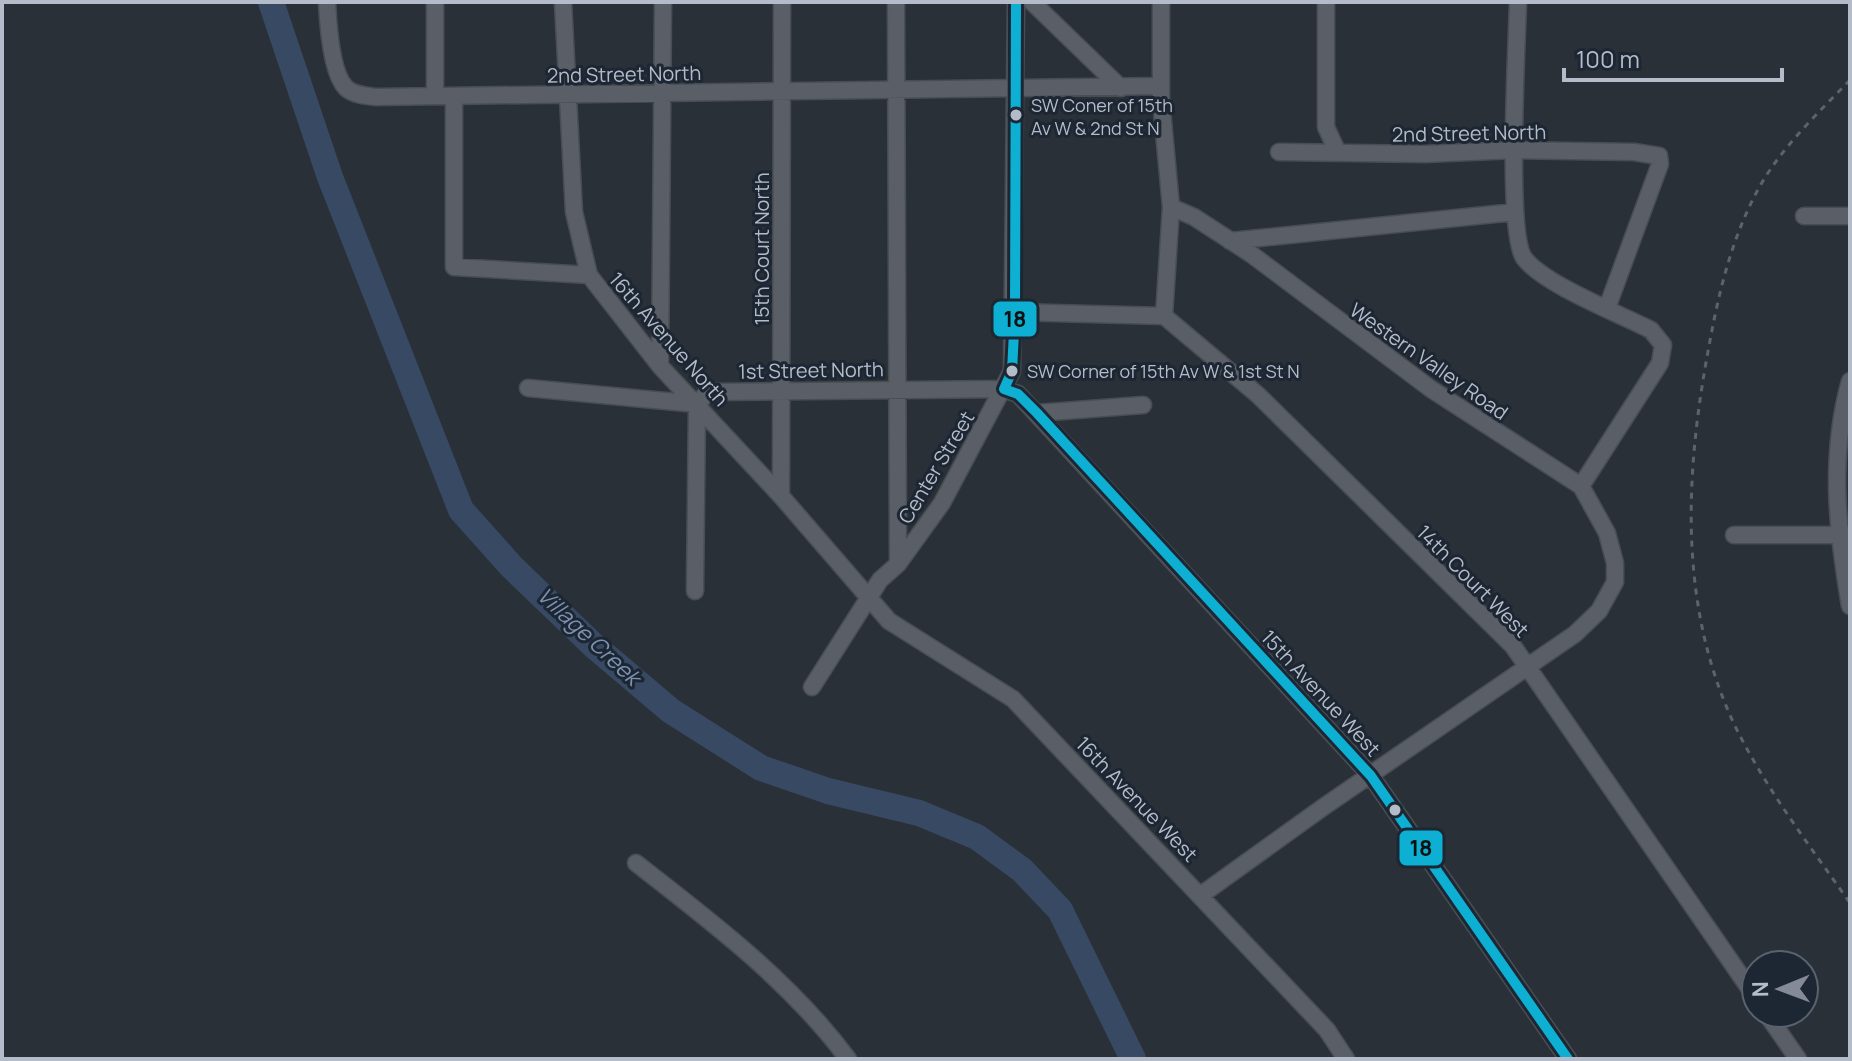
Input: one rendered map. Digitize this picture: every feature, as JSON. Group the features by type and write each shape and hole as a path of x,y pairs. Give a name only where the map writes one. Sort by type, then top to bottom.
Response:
{"street":[{"name":"2nd Street North","path":"327,2 342,82 352,92 376,97 1161,86"},
{"path":"435,2 435,95"},
{"name":"16th Avenue North","path":"563,2 574,212 589,275 660,366 781,496 869,600"},
{"path":"660,366 663,2"},
{"name":"15th Court North","path":"781,496 782,2"},
{"path":"896,2 898,564"},
{"name":"Center Street","path":"812,687 880,580 898,564 942,503 1012,371 1016,2"},
{"path":"1032,2 1121,88"},
{"path":"1015,312 1164,316 1171,207 1161,86 1161,2"},
{"path":"1326,2 1326,127 1337,151"},
{"path":"1518,2 1515,212 1523,257 1546,277 1651,330 1663,345 1660,363 1581,486"},
{"path":"454,96 454,267 589,275"},
{"name":"2nd Street North","path":"1279,152 1337,151 1347,155 1515,150 1634,152 1659,156 1660,164 1607,308"},
{"name":"Western Valley Road","path":"1171,207 1194,217 1230,241 1431,389 1581,486 1607,533 1615,563 1615,582 1599,611 1575,634 1527,667"},
{"path":"1230,241 1515,212"},
{"path":"1804,216 1850,216"},
{"name":"14th Court West","path":"1164,316 1258,395 1513,646 1740,975"},
{"path":"1850,381 1835,482 1844,535 1850,606"},
{"name":"1st Street North","path":"528,388 697,404 708,392 1004,389"},
{"name":"15th Avenue West","path":"1004,389 1018,394 1037,413 1371,776 1568,1059"},
{"path":"695,591 697,404"},
{"path":"1037,413 1143,405"},
{"path":"1734,535 1844,535"},
{"name":"16th Avenue West","path":"869,600 889,621 1013,699 1327,1030 1346,1059"},
{"path":"1201,895 1527,667"},
{"path":"636,863 710,920 817,1017 848,1059"},
{"path":"1777,1029 1798,1059"}],"path":[{"path":"1850,80 1810,121 1760,185 1723,272 1695,417 1690,542 1702,633 1735,725 1780,801 1850,903"}],"waterway":[{"name":"Village Creek","path":"271,2 330,177 461,510 511,566 593,645 671,711 761,768 828,791 919,813 977,837 1022,870 1060,910 1133,1059"}],"transit line":[{"name":"18","path":"1016,2 1015,312 1012,371 1004,389 1018,394 1037,413 1371,776 1568,1059"}],"place":[{"name":"SW Coner of 15th Av W & 2nd St N","path":"1016,115"},
{"name":"SW Corner of 15th Av W & 1st St N","path":"1012,371"}]}
